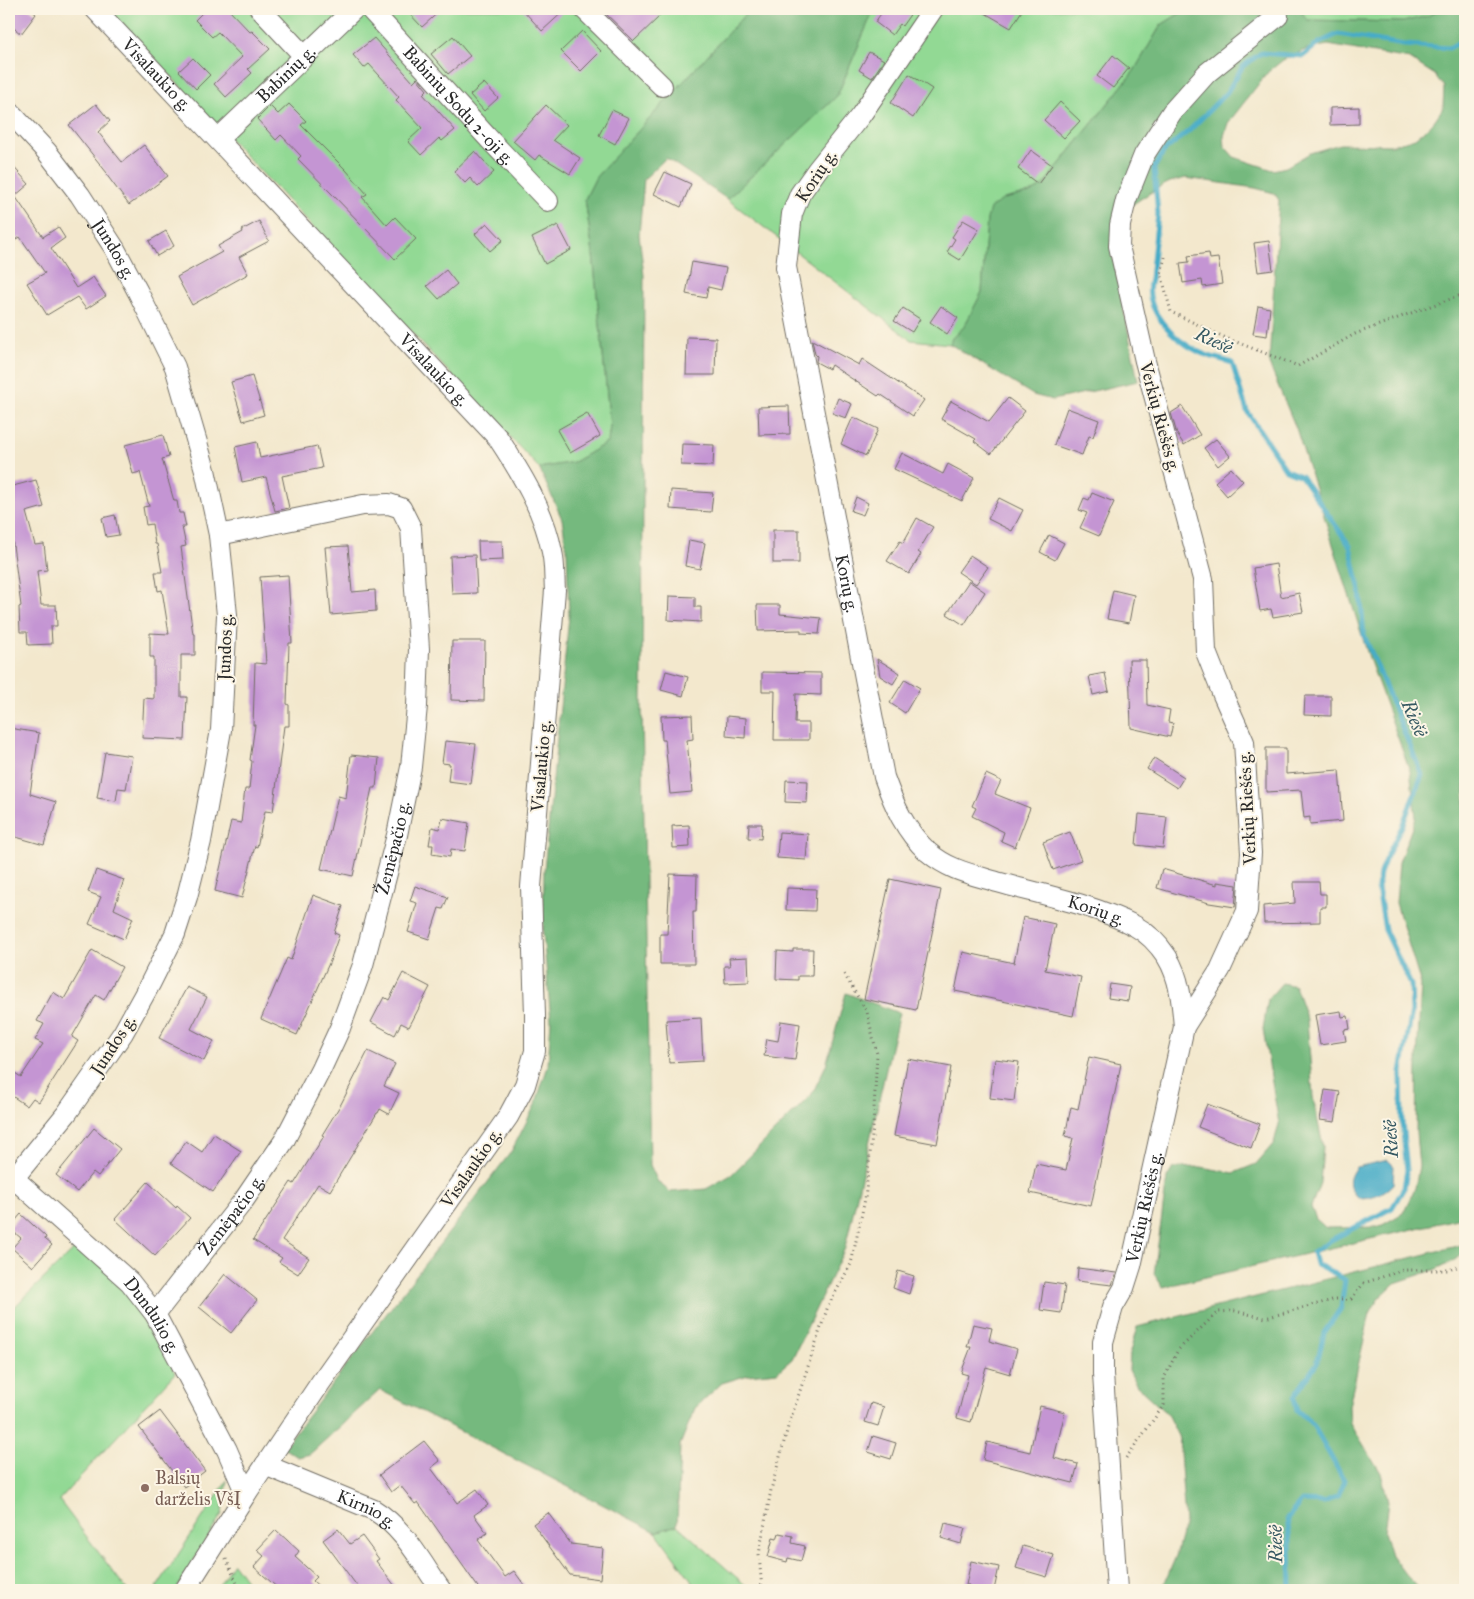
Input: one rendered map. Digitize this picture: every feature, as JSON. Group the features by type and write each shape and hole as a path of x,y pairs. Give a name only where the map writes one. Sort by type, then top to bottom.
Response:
{"street":[{"name":"Visalaukio g.","path":"95,9 498,438 522,474 540,511 552,552 555,590 531,887 535,1052 525,1085 508,1117 326,1374 185,1590"},
{"path":"260,9 304,56"},
{"name":"Babinių g.","path":"218,139 354,9"},
{"name":"Babinių Sodų 2-oji g.","path":"370,9 548,201"},
{"path":"584,9 662,86"},
{"name":"Korių g.","path":"933,9 861,115 800,194 792,214 786,267 884,777 895,808 909,831 928,852 955,870 1101,911 1136,926 1149,935 1167,957 1175,973 1181,994 1184,1027"},
{"name":"Verkių Riešės g.","path":"1117,1590 1103,1374 1103,1342 1113,1307 1124,1288 1132,1266 1184,1027 1220,970 1248,911 1251,853 1244,742 1222,695 1206,652 1203,579 1143,351 1119,246 1120,225 1126,200 1144,155 1172,112 1206,74 1278,16"},
{"name":"Jundos g.","path":"9,111 47,152 80,195 115,248 175,367 205,470 219,536 227,615 222,730 201,842 187,897 174,934 150,984 123,1033 67,1113 10,1179"},
{"name":"Žemėpačio g.","path":"155,1314 244,1200 284,1141 321,1070 340,1028 363,965 398,835 411,766 417,706 419,648 411,528 401,508 389,504 363,504 219,536"},
{"name":"Dundulio g.","path":"10,1179 130,1282 155,1314 226,1450 246,1494"},
{"name":"Kirnio g.","path":"265,1465 374,1510 386,1518 399,1531 441,1590"}],"path":[{"path":"1165,257 1161,273 1171,312 1226,338 1298,366 1355,334 1465,293"},
{"path":"1459,296 1465,297"},
{"path":"762,1590 758,1554 771,1490 788,1427 828,1306 851,1264 865,1199 873,1127 877,1054 867,1012 844,974"},
{"path":"1110,1481 1164,1405 1164,1378 1178,1350 1218,1312 1235,1311 1264,1318 1336,1299 1351,1299 1364,1283 1403,1270 1449,1270 1465,1264"},
{"path":"216,1541 231,1568 240,1590"}],"green space":[{"path":"108,9 750,9 596,177 585,199 593,254 610,426 608,442 574,462 539,468"},
{"path":"750,9 874,9 837,96 727,199 666,158 644,179 639,234 644,276 642,708 650,1165 658,1182 670,1192 706,1189 731,1175 812,1094 826,1065 846,993 899,1013 845,1248 792,1359 777,1372 748,1375 722,1383 695,1408 680,1445 677,1525 656,1532 380,1390 310,1454 298,1457 283,1448 511,1152 535,1105 548,1066 551,1020 543,933 544,871 569,616 567,551 562,519 539,468 574,462 608,442 610,426 593,254 585,199 596,177"},
{"path":"874,9 1187,9 1161,25 1134,71 1042,186 1030,193 1004,199 987,219 982,292 964,327 952,338 950,344 911,340 727,199 837,96"},
{"path":"1187,9 1300,9 1307,20 1403,22 1428,16 1441,9 1465,9 1465,1217 1163,1287 1154,1274 1167,1178 1173,1168 1201,1167 1234,1173 1256,1164 1274,1143 1279,1124 1263,1029 1268,999 1282,983 1295,986 1307,1020 1313,1097 1323,1147 1320,1183 1311,1207 1316,1219 1326,1228 1379,1227 1403,1213 1415,1188 1419,1166 1416,1133 1421,985 1396,903 1399,862 1416,817 1410,771 1370,661 1296,428 1269,364 1279,200 1274,193 1255,188 1186,178 1170,182 1156,189 1130,206 1111,246 1138,381 1053,400 1033,395 950,344 952,338 964,327 982,292 987,219 990,208 1004,199 1030,193 1042,186 1134,71 1161,25","holes":["1328,45 1410,59 1435,75 1444,87 1443,108 1432,124 1415,138 1392,145 1340,144 1310,153 1286,167 1273,170 1234,157 1225,147 1224,136 1228,123 1268,72 1283,60 1307,49"]},
{"path":"1300,9 1441,9 1428,16 1403,22 1306,20"},
{"path":"81,1243 99,1261 150,1321 175,1373 59,1500 127,1590 9,1590 9,1312"},
{"path":"1465,1244 1465,1252 1457,1259 1434,1270 1395,1283 1379,1298 1370,1313 1349,1406 1350,1423 1381,1473 1388,1502 1384,1532 1391,1555 1405,1574 1420,1589 1425,1590 1165,1590 1165,1582 1176,1556 1185,1522 1179,1438 1167,1414 1137,1386 1129,1370 1130,1352 1137,1327"},
{"path":"227,1480 222,1514 176,1590 155,1590"},
{"path":"677,1525 751,1590 691,1590 692,1581 656,1532"},
{"path":"233,1563 253,1590 216,1590"}],"water":[{"path":"1388,1160 1394,1166 1393,1184 1377,1195 1358,1198 1350,1187 1351,1175 1356,1167"}],"building":[{"path":"9,9 30,9 36,14 21,34 9,24"},
{"path":"206,9 228,9 270,49 248,69 252,73 226,97 214,84 242,57 218,32 212,37 195,20"},
{"path":"405,9 442,9 422,27"},
{"path":"522,9 566,9 542,31"},
{"path":"601,9 652,9 660,16 634,41"},
{"path":"880,9 914,9 902,26 900,24 892,35 875,22 883,11"},
{"path":"978,9 1023,9 1011,28"},
{"path":"582,31 601,51 581,71 561,51"},
{"path":"453,36 470,56 448,74 431,54"},
{"path":"374,38 413,82 417,78 427,90 423,94 455,130 442,141 439,138 421,155 408,141 422,128 396,100 399,97 369,64 364,68 353,55"},
{"path":"869,52 884,60 872,78 859,70"},
{"path":"1113,55 1129,68 1113,88 1097,76"},
{"path":"193,58 210,75 196,89 179,71"},
{"path":"909,74 932,89 913,118 891,103"},
{"path":"484,83 498,98 484,111 470,95"},
{"path":"1060,102 1080,121 1064,138 1044,120"},
{"path":"96,104 110,121 98,132 122,162 144,145 168,176 129,205 107,173 69,125"},
{"path":"289,104 306,121 301,125 367,194 362,197 387,225 395,217 416,239 395,259 298,159 301,156 281,135 276,140 257,119 270,106 278,114"},
{"path":"546,105 567,125 553,140 580,158 570,174 539,155 535,160 513,141"},
{"path":"1359,107 1359,124 1330,125 1330,108"},
{"path":"612,110 629,118 615,144 599,135"},
{"path":"1031,150 1052,165 1038,184 1018,169"},
{"path":"475,151 494,172 478,187 470,178 465,183 454,171"},
{"path":"9,162 29,184 15,196 43,237 58,227 65,238 51,248 76,288 93,277 106,296 86,309 77,297 47,315 27,283 45,273 20,237 9,245"},
{"path":"665,172 691,184 681,207 654,194"},
{"path":"963,220 979,229 960,260 947,252 955,239 952,237"},
{"path":"259,221 269,241 239,257 248,274 192,305 177,277 222,252 218,246"},
{"path":"487,223 503,240 490,251 475,234"},
{"path":"558,225 571,250 545,264 532,238"},
{"path":"166,231 174,246 157,256 149,241"},
{"path":"1269,241 1273,270 1258,272 1254,243"},
{"path":"1209,253 1210,259 1218,258 1222,284 1203,287 1202,280 1183,283 1180,263 1189,262 1188,256"},
{"path":"692,262 726,268 721,290 708,287 706,298 686,294"},
{"path":"446,270 457,284 439,299 427,286"},
{"path":"941,306 958,318 947,334 930,322"},
{"path":"1258,306 1270,308 1267,336 1253,334"},
{"path":"903,308 920,319 912,332 894,321"},
{"path":"687,337 716,338 715,375 686,375"},
{"path":"812,340 859,365 862,359 924,400 913,416 880,394 878,396 831,365 829,369 816,362 817,356"},
{"path":"252,376 264,415 243,421 231,382"},
{"path":"838,398 852,404 846,418 832,413"},
{"path":"1008,398 1025,411 991,454 974,441 976,439 941,419 951,401 989,422"},
{"path":"789,406 790,434 759,435 758,407"},
{"path":"1182,406 1200,435 1184,445 1177,434 1171,413"},
{"path":"1067,408 1099,420 1093,437 1089,436 1082,455 1054,445"},
{"path":"587,413 600,436 570,453 557,430"},
{"path":"853,417 878,429 866,456 841,444"},
{"path":"163,435 169,457 162,459 174,501 177,501 179,513 183,513 186,527 182,527 186,546 181,547 193,634 195,634 195,655 181,655 181,697 187,697 185,740 142,738 144,698 154,699 154,657 150,657 150,633 169,634 162,590 158,591 155,572 162,572 157,544 155,544 152,524 146,525 143,507 149,506 140,472 133,474 125,445"},
{"path":"1216,439 1230,456 1218,466 1204,448"},
{"path":"257,442 260,458 317,446 322,468 282,476 289,508 275,511 266,477 242,482 235,447"},
{"path":"682,444 714,445 713,466 681,465"},
{"path":"902,453 943,474 948,464 974,478 962,501 894,469"},
{"path":"1231,468 1243,481 1227,496 1215,482"},
{"path":"36,480 44,507 26,512 35,545 44,544 47,570 37,571 41,605 56,605 57,626 51,626 52,644 28,645 27,632 20,632 19,607 21,606 11,530 9,530 9,487"},
{"path":"671,490 713,493 711,512 670,509"},
{"path":"1092,493 1114,502 1099,536 1080,528 1087,513 1079,510 1084,498 1089,500"},
{"path":"856,497 868,503 863,515 851,511"},
{"path":"999,498 1023,510 1012,531 988,519"},
{"path":"115,515 119,535 106,537 102,518"},
{"path":"917,518 933,527 918,552 921,554 909,574 887,561 900,541 903,543"},
{"path":"773,530 799,530 799,563 773,563"},
{"path":"1049,535 1064,543 1055,560 1040,552"},
{"path":"689,540 705,543 700,569 685,566"},
{"path":"478,541 502,541 503,560 479,561"},
{"path":"348,546 352,592 375,590 376,611 331,615 325,547"},
{"path":"475,555 477,593 452,594 450,556"},
{"path":"970,555 988,567 976,584 958,572"},
{"path":"1276,564 1281,597 1299,593 1303,612 1273,617 1271,609 1260,611 1253,568"},
{"path":"288,575 292,643 289,643 287,704 289,705 289,726 284,726 273,812 265,811 242,898 215,891 231,821 241,823 245,789 249,789 252,761 250,760 255,725 253,725 255,663 266,664 260,577"},
{"path":"969,581 985,592 964,625 947,614"},
{"path":"1113,590 1134,595 1129,623 1107,619"},
{"path":"669,596 695,597 695,607 701,607 701,622 668,620"},
{"path":"757,605 780,605 780,614 821,618 819,634 801,633 801,630 758,631"},
{"path":"452,641 485,641 484,701 451,700"},
{"path":"877,659 900,673 893,684 880,676"},
{"path":"1129,660 1146,660 1147,705 1170,710 1168,722 1173,723 1170,737 1131,728"},
{"path":"666,671 688,677 683,696 661,690"},
{"path":"762,672 821,673 821,695 796,694 795,723 809,723 809,740 774,740 775,691 762,691"},
{"path":"1105,673 1109,691 1093,695 1089,676"},
{"path":"905,679 920,688 905,713 890,703"},
{"path":"1305,696 1331,696 1331,716 1304,715"},
{"path":"692,715 693,739 687,740 692,792 670,794 665,740 662,740 661,716"},
{"path":"727,716 746,718 745,738 726,736"},
{"path":"9,728 39,733 30,794 56,802 44,845 9,835"},
{"path":"445,741 476,744 471,784 448,781 450,764 442,763"},
{"path":"1266,748 1286,748 1286,774 1339,770 1343,821 1310,824 1310,817 1304,818 1301,790 1266,792"},
{"path":"105,752 132,756 126,789 118,788 116,801 97,798"},
{"path":"351,755 379,758 376,788 372,788 353,876 321,869 338,796 346,798"},
{"path":"1154,758 1184,777 1177,788 1147,769"},
{"path":"986,774 1001,781 995,794 1030,808 1015,847 1001,841 1004,832 972,816 976,808 972,806"},
{"path":"786,780 808,781 807,803 785,802"},
{"path":"1139,814 1167,817 1163,848 1136,845"},
{"path":"442,818 469,823 465,851 451,849 450,857 432,854 433,845 429,845 432,827 440,829"},
{"path":"749,824 762,824 761,839 748,838"},
{"path":"689,825 690,847 673,848 672,826"},
{"path":"779,832 808,834 806,860 777,858"},
{"path":"1070,832 1081,860 1053,870 1043,842"},
{"path":"1162,869 1217,885 1217,882 1237,885 1235,907 1209,903 1157,888"},
{"path":"96,870 124,880 114,909 133,918 124,939 89,924 101,897 88,892"},
{"path":"670,874 697,875 696,912 693,912 694,964 660,964 660,934 667,934"},
{"path":"890,879 941,890 916,1010 864,999"},
{"path":"1294,882 1319,882 1320,894 1326,894 1326,907 1320,907 1320,922 1264,923 1263,906 1295,903"},
{"path":"415,886 448,897 443,909 439,908 429,939 408,932 417,903 410,901"},
{"path":"787,888 816,889 815,911 786,910"},
{"path":"313,895 343,906 334,933 339,935 330,961 297,1035 261,1019 287,958 291,960"},
{"path":"1023,917 1055,924 1045,970 1081,977 1073,1016 955,991 963,952 1014,963"},
{"path":"793,949 813,949 812,976 798,976 798,980 776,979 777,951 793,952"},
{"path":"92,950 122,967 104,1000 96,995 72,1037 78,1041 39,1102 33,1098 27,1106 9,1094 9,1069 21,1077 43,1044 35,1040 44,1024 37,1021 53,992 64,999"},
{"path":"748,957 749,982 725,983 724,966 730,966 729,958"},
{"path":"403,973 430,987 409,1027 401,1023 395,1035 371,1022 384,997 389,1000"},
{"path":"1110,984 1130,987 1128,1001 1108,998"},
{"path":"187,987 207,997 191,1029 214,1041 204,1061 159,1038"},
{"path":"1341,1011 1342,1017 1348,1016 1350,1029 1344,1030 1346,1041 1320,1045 1315,1015"},
{"path":"701,1018 703,1061 669,1063 666,1020"},
{"path":"781,1021 800,1024 795,1060 764,1056 767,1039 778,1041"},
{"path":"368,1051 395,1064 384,1086 399,1093 389,1114 380,1109 377,1113 330,1191 318,1184 282,1240 309,1258 298,1274 279,1262 282,1258 253,1240 291,1182 294,1184 324,1136 322,1135 341,1104"},
{"path":"1089,1057 1121,1064 1091,1206 1030,1193 1036,1164 1066,1170 1073,1138 1065,1136 1071,1107 1078,1109"},
{"path":"908,1059 951,1067 937,1144 894,1136"},
{"path":"995,1059 1019,1062 1014,1101 990,1098"},
{"path":"1325,1090 1340,1092 1335,1122 1320,1120"},
{"path":"1207,1104 1260,1124 1251,1148 1198,1127"},
{"path":"94,1128 120,1149 98,1176 93,1172 77,1192 56,1175"},
{"path":"214,1134 241,1151 213,1192 171,1163 186,1141 202,1152"},
{"path":"148,1182 176,1208 177,1206 190,1218 155,1256 115,1219"},
{"path":"21,1214 52,1245 33,1267 12,1248 21,1238 9,1228"},
{"path":"1078,1268 1116,1273 1112,1285 1077,1281"},
{"path":"898,1271 914,1276 909,1294 893,1288"},
{"path":"225,1274 257,1300 231,1333 199,1307"},
{"path":"1044,1282 1065,1285 1061,1313 1040,1310"},
{"path":"973,1324 992,1328 989,1341 1017,1349 1010,1374 986,1367 971,1422 957,1418 968,1375 961,1373 971,1347 967,1347"},
{"path":"871,1403 884,1407 878,1426 865,1422"},
{"path":"1040,1406 1065,1412 1054,1458 1078,1464 1073,1483 983,1460 987,1442 1030,1452"},
{"path":"160,1411 205,1471 184,1487 139,1427"},
{"path":"873,1436 896,1443 891,1459 868,1452"},
{"path":"424,1441 440,1461 431,1468 457,1503 477,1489 488,1505 474,1515 487,1533 478,1540 505,1577 514,1571 528,1590 480,1590 418,1502 415,1504 400,1485 391,1492 379,1475"},
{"path":"548,1513 571,1544 603,1548 600,1579 570,1575 533,1524"},
{"path":"945,1523 965,1528 961,1544 941,1538"},
{"path":"338,1529 350,1544 362,1536 379,1559 376,1561 398,1590 360,1590 323,1540"},
{"path":"276,1530 299,1551 295,1557 317,1577 313,1581 323,1590 280,1590 254,1567 264,1556 257,1550"},
{"path":"779,1533 793,1536 792,1543 805,1546 801,1561 788,1558 787,1562 768,1557 773,1538 777,1539"},
{"path":"1023,1546 1054,1555 1047,1577 1016,1568"},
{"path":"971,1561 999,1567 994,1590 968,1590 969,1585 966,1585"}],"waterway":[{"name":"Riešė","path":"1291,1590 1290,1542 1287,1518 1302,1501 1324,1502 1338,1496 1344,1480 1313,1425 1297,1410 1294,1397 1317,1363 1324,1333 1341,1308 1345,1280 1316,1264 1313,1252 1331,1240 1392,1208 1404,1188 1407,1170 1402,1122 1401,1072 1412,1011 1411,985 1385,930 1378,888 1380,873 1385,860 1402,826 1422,775 1364,635 1360,591 1350,546 1301,476 1286,470 1247,411 1232,363 1203,354 1189,347 1170,332 1162,322 1151,301 1149,290 1158,214 1154,168 1164,151 1191,129 1227,92 1243,66 1261,53 1303,56 1319,43 1338,34 1404,45 1449,48 1465,39"}],"place":[{"name":"Balsių darželis VšĮ","path":"145,1488"}]}
